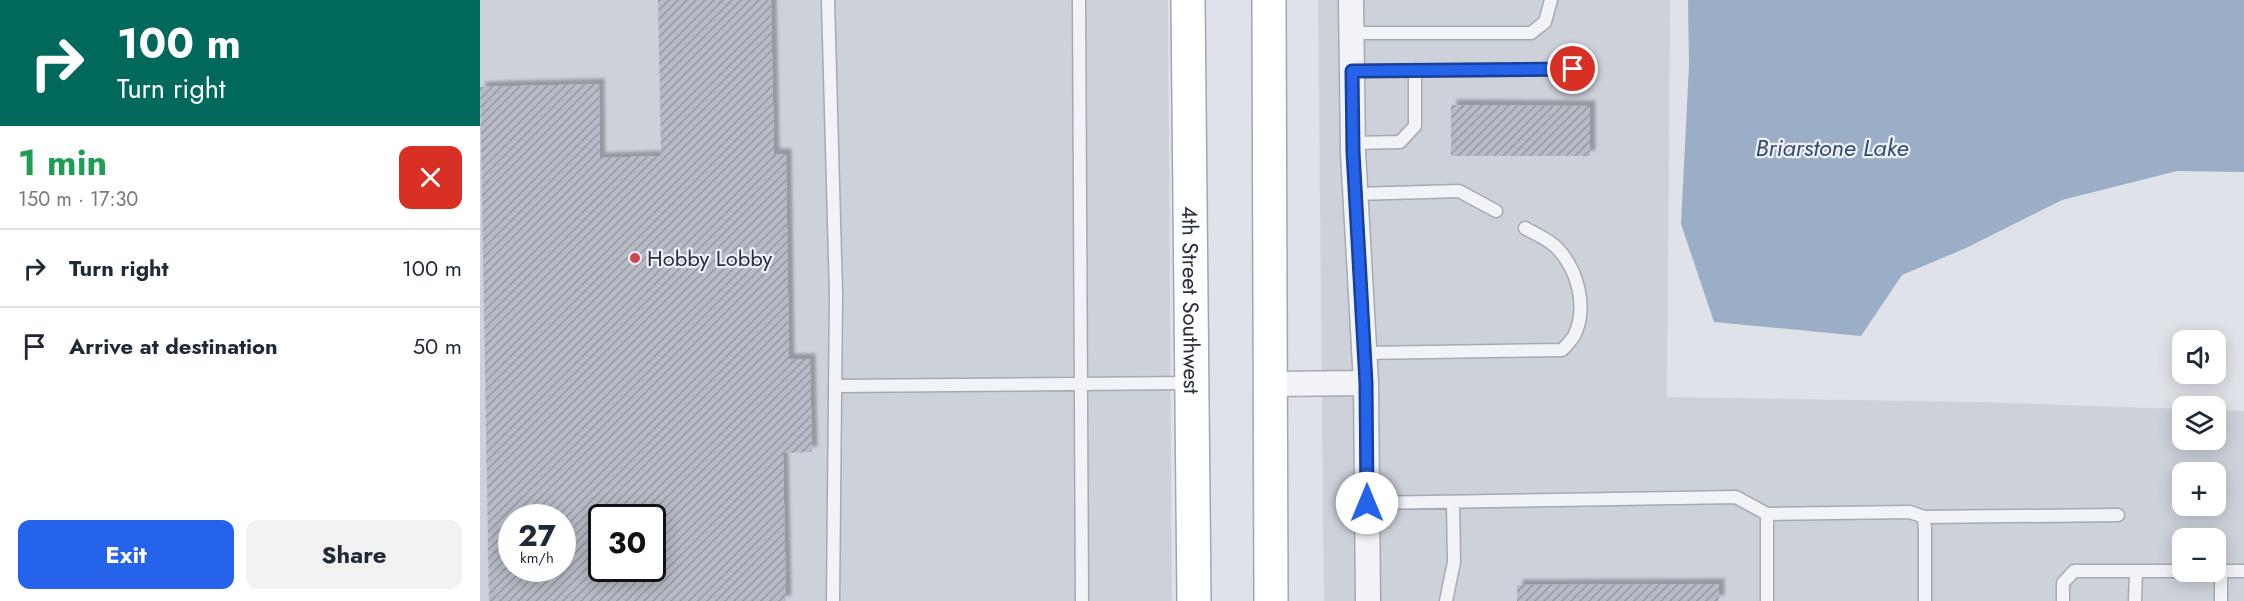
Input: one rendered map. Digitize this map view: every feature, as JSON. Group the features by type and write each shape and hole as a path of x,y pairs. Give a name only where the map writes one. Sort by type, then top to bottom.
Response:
{"main road":[{"name":"4th Street Southwest","path":"1188,0 1194,601"},
{"path":"1269,0 1271,601"}],"street":[{"path":"1351,0 1353,144 1366,383 1368,601"},
{"path":"1272,384 1366,383"}],"lane":[{"path":"828,0 836,294 833,601"},
{"path":"1079,0 1082,601"},
{"path":"1352,33 1531,33 1545,22 1551,0"},
{"path":"1352,71 1573,69"},
{"path":"1353,144 1400,142 1415,126 1415,70"},
{"path":"1356,194 1460,191 1496,211"},
{"path":"1364,353 1562,350 1573,337 1579,321 1580,295 1574,272 1556,246 1525,228"},
{"path":"835,386 1192,383"},
{"path":"1367,503 1736,497 1767,514 1910,512 1924,517 2118,515"},
{"path":"1446,601 1454,562 1454,502"},
{"path":"1767,514 1767,601"},
{"path":"1924,517 1925,601"},
{"path":"2063,601 2063,583 2074,571 2172,571"},
{"path":"2135,601 2136,571"},
{"path":"2226,571 2244,571"},
{"path":"2219,582 2221,601"}],"shaded area":[{"path":"480,0 1168,0 1172,601 480,601"},
{"path":"1318,0 1670,0 1667,397 1977,402 2172,409 2172,450 2226,450 2226,410 2244,411 2244,601 1324,601"}],"water":[{"name":"Briarstone Lake","path":"1688,0 2244,0 2244,172 2177,171 2062,200 1966,248 1902,275 1861,336 1714,322 1681,224 1689,65"}],"building":[{"name":"Hobby Lobby","path":"658,0 771,0 774,154 786,154 789,359 810,359 812,452 783,453 786,601 489,601 480,87 599,84 600,158 661,156"},
{"path":"1451,105 1590,106 1590,156 1451,156"},
{"path":"1719,584 1719,601 1517,601 1517,585"}],"place":[{"name":"Hobby Lobby","path":"635,258"}],"route":[{"path":"1367,503 1366,383 1353,152 1352,71 1573,69"}]}
